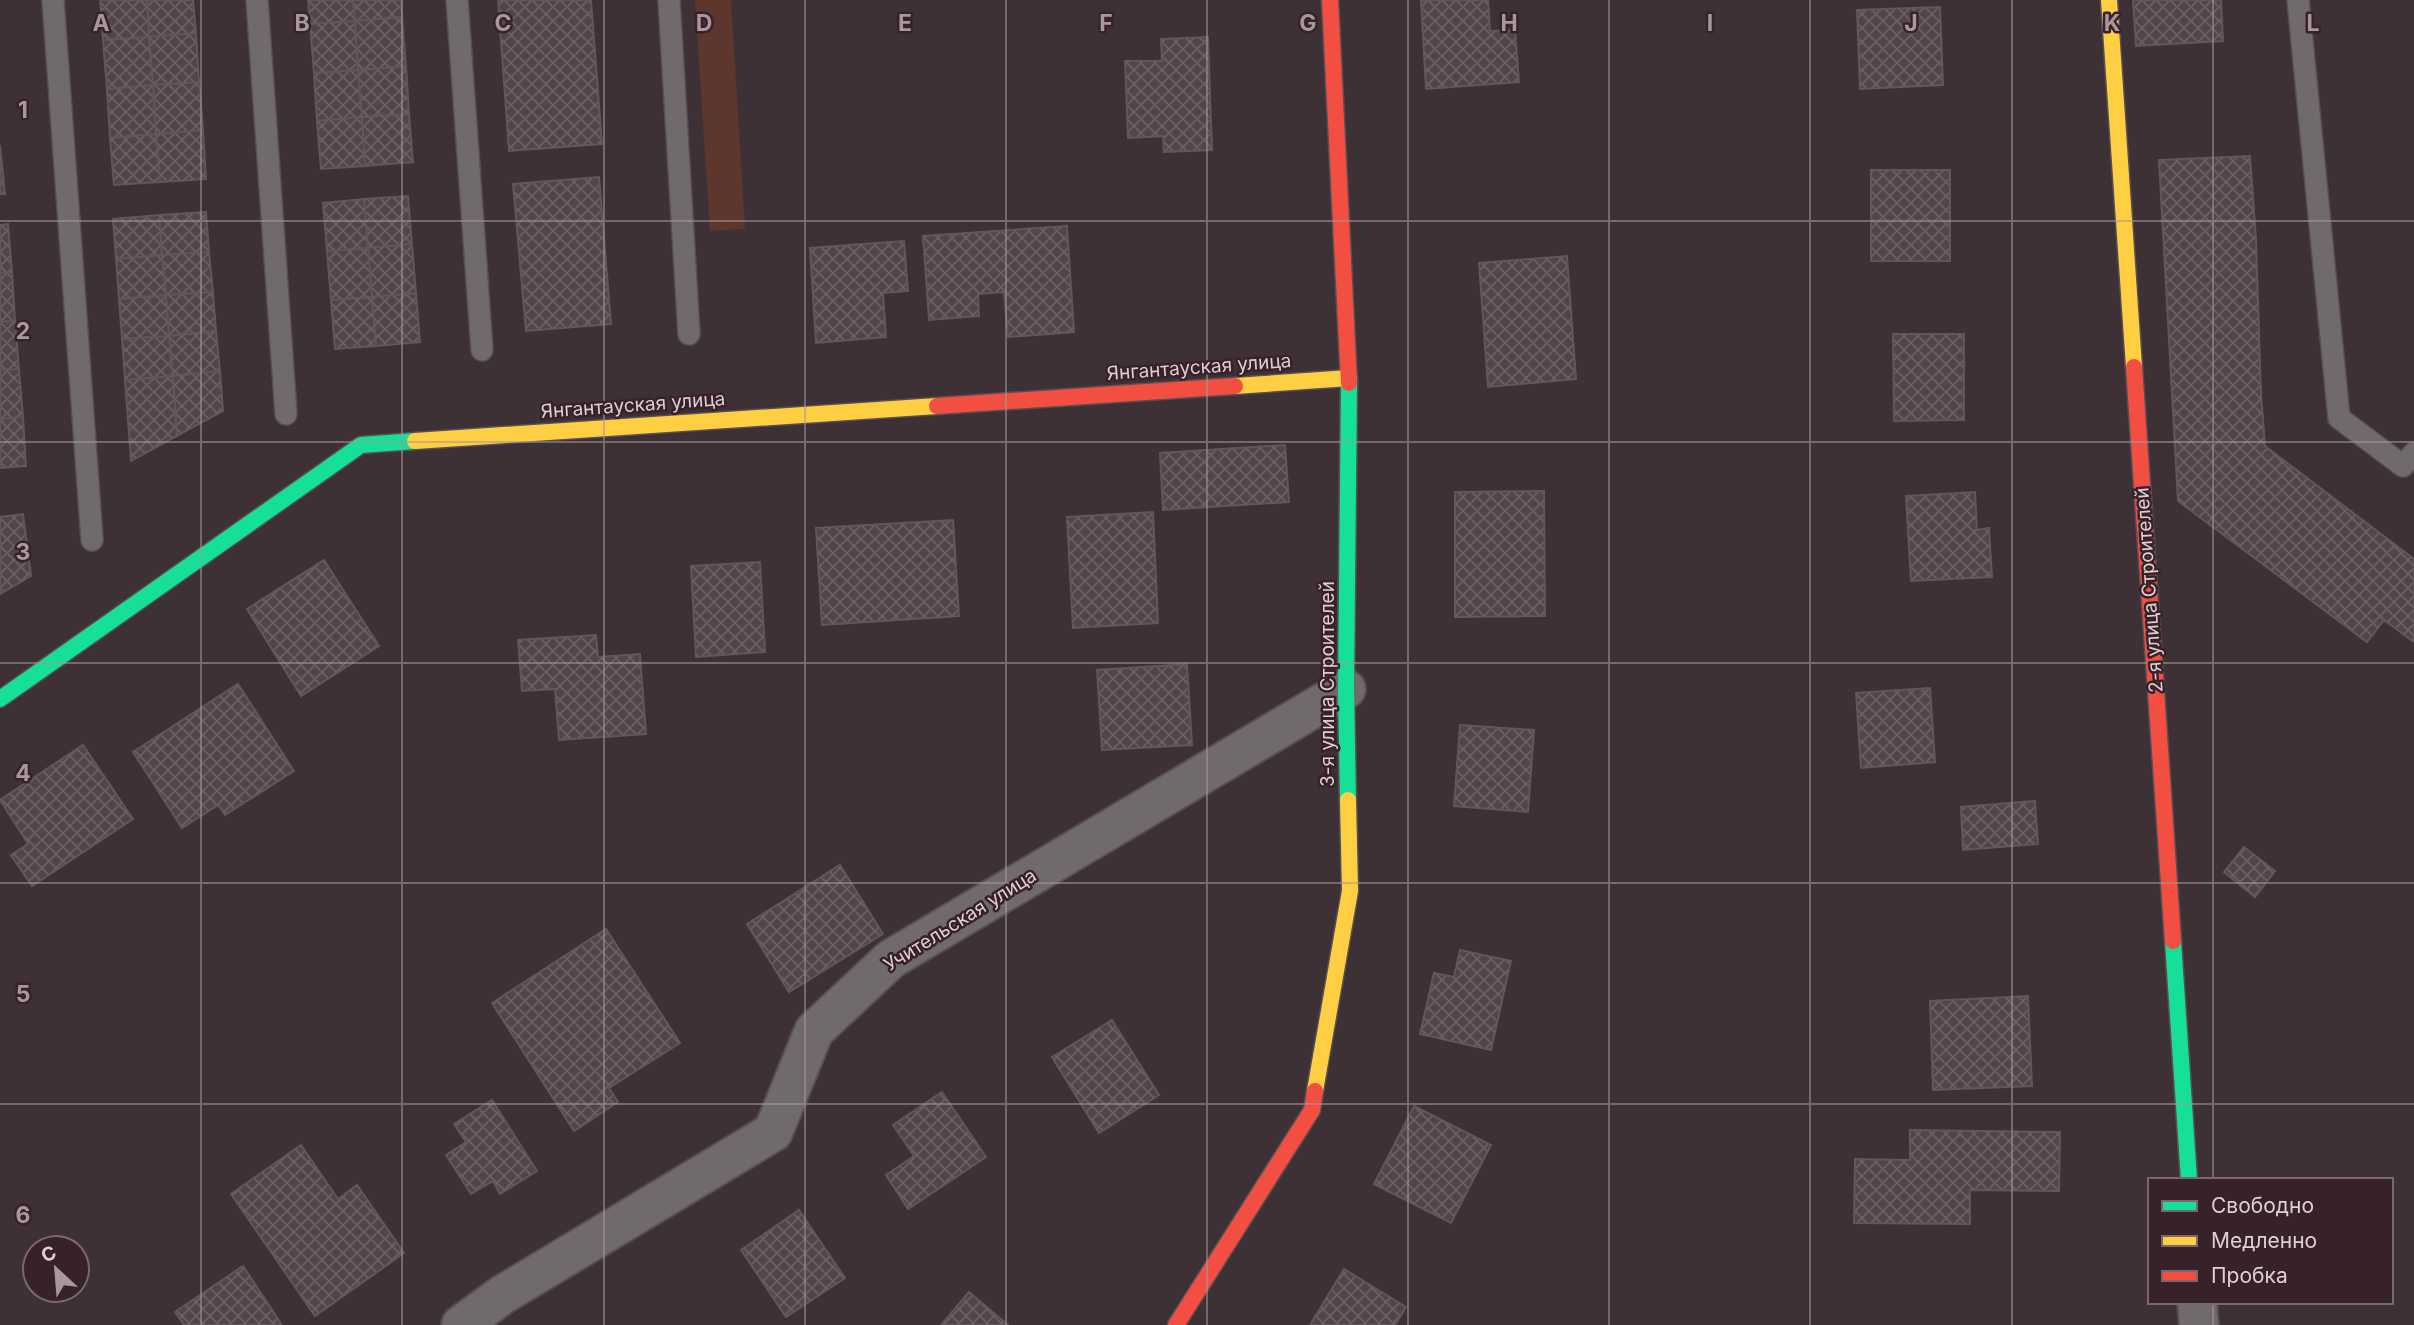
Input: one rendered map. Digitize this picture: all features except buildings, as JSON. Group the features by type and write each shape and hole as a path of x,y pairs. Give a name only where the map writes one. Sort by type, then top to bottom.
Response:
{"street":[{"name":"3-я улица Строителей","path":"1176,1325 1312,1110 1350,891 1346,689 1349,378 1330,0"},
{"name":"2-я улица Строителей","path":"2109,0 2189,1178"},
{"name":"Янгантауская улица","path":"0,699 361,445 1349,378"},
{"name":"Учительская улица","path":"461,1325 502,1295 773,1132 814,1031 891,959 1346,689"},
{"path":"2197,1304 2199,1325"}],"lane":[{"path":"53,0 92,540"},
{"path":"257,0 286,414"},
{"path":"457,0 482,350"},
{"path":"669,0 689,334"},
{"path":"2298,0 2339,418 2403,466 2414,453"}],"shaded area":[{"path":"695,0 731,0 745,229 710,231"}],"traffic: fast":[{"path":"1348,800 1346,689 1349,383"},
{"path":"0,699 361,445 415,441"},
{"path":"2173,941 2189,1178"}],"traffic: slow":[{"path":"2109,0 2134,367"},
{"path":"1235,386 1349,378"},
{"path":"415,441 937,406"},
{"path":"1315,1091 1350,891 1348,800"}],"traffic: jam":[{"path":"1330,0 1349,383"},
{"path":"2134,367 2173,941"},
{"path":"937,406 1235,386"},
{"path":"1176,1325 1312,1110 1315,1091"}]}
